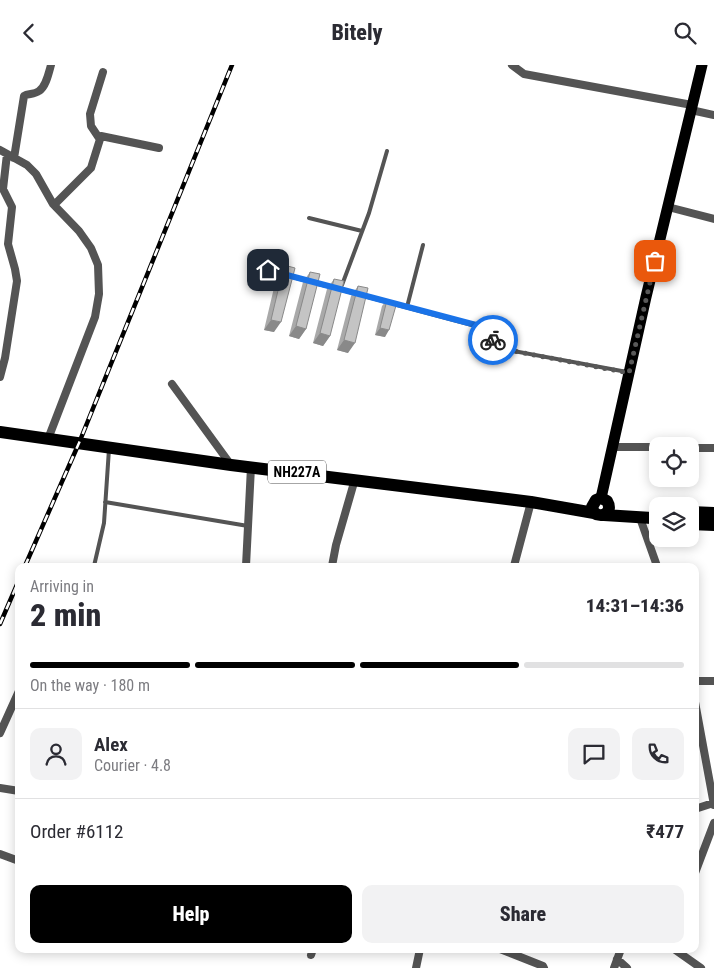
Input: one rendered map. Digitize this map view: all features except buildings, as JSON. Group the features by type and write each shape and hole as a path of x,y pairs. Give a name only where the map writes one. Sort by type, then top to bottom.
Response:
{"highway":[{"name":"NH227A","path":"0,432 231,465 532,502 599,514 649,518"},
{"path":"599,514 592,507 594,502 601,498"},
{"path":"699,512 714,513"},
{"path":"699,524 714,525"}],"main road":[{"path":"601,498 702,65"}],"street":[{"path":"0,377 5,359 17,281 8,244 12,207 2,188 7,154 24,96 36,93 42,89 52,65"},
{"path":"512,65 524,73 691,107 714,115"},
{"path":"54,205 91,168 99,138 91,126 90,114 103,72"},
{"path":"99,138 104,136 159,148"},
{"path":"7,154 27,165 36,174 54,205 79,231 91,248 98,265 99,294 95,317 48,439"},
{"path":"668,207 714,219"},
{"path":"172,384 231,465"},
{"path":"612,447 649,447"},
{"path":"699,447 714,448"},
{"path":"246,563 251,467"},
{"path":"333,563 355,479"},
{"path":"515,563 532,502"},
{"path":"655,547 657,563"},
{"path":"699,681 714,681"},
{"path":"0,733 15,700"},
{"path":"699,721 714,804 699,808"},
{"path":"705,750 714,749"},
{"path":"0,788 15,790"},
{"path":"699,862 714,823"},
{"path":"0,854 15,860"},
{"path":"416,968 419,953"},
{"path":"510,953 544,968"},
{"path":"614,968 619,953"},
{"path":"680,953 701,968"},
{"path":"617,959 627,968"}],"lane":[{"path":"341,290 369,213 387,151"},
{"path":"309,218 362,231"},
{"path":"407,307 423,245"},
{"path":"268,270 483,327 497,345 508,350 629,373"},
{"path":"95,563 104,523 110,447"},
{"path":"106,502 248,526"}],"railway":[{"path":"26,563 79,443 232,65"},
{"path":"0,624 15,589"}],"way so far":[{"path":"493,340 497,345 508,350 629,373 655,261"}],"route":[{"path":"268,270 483,327 493,340"}]}
